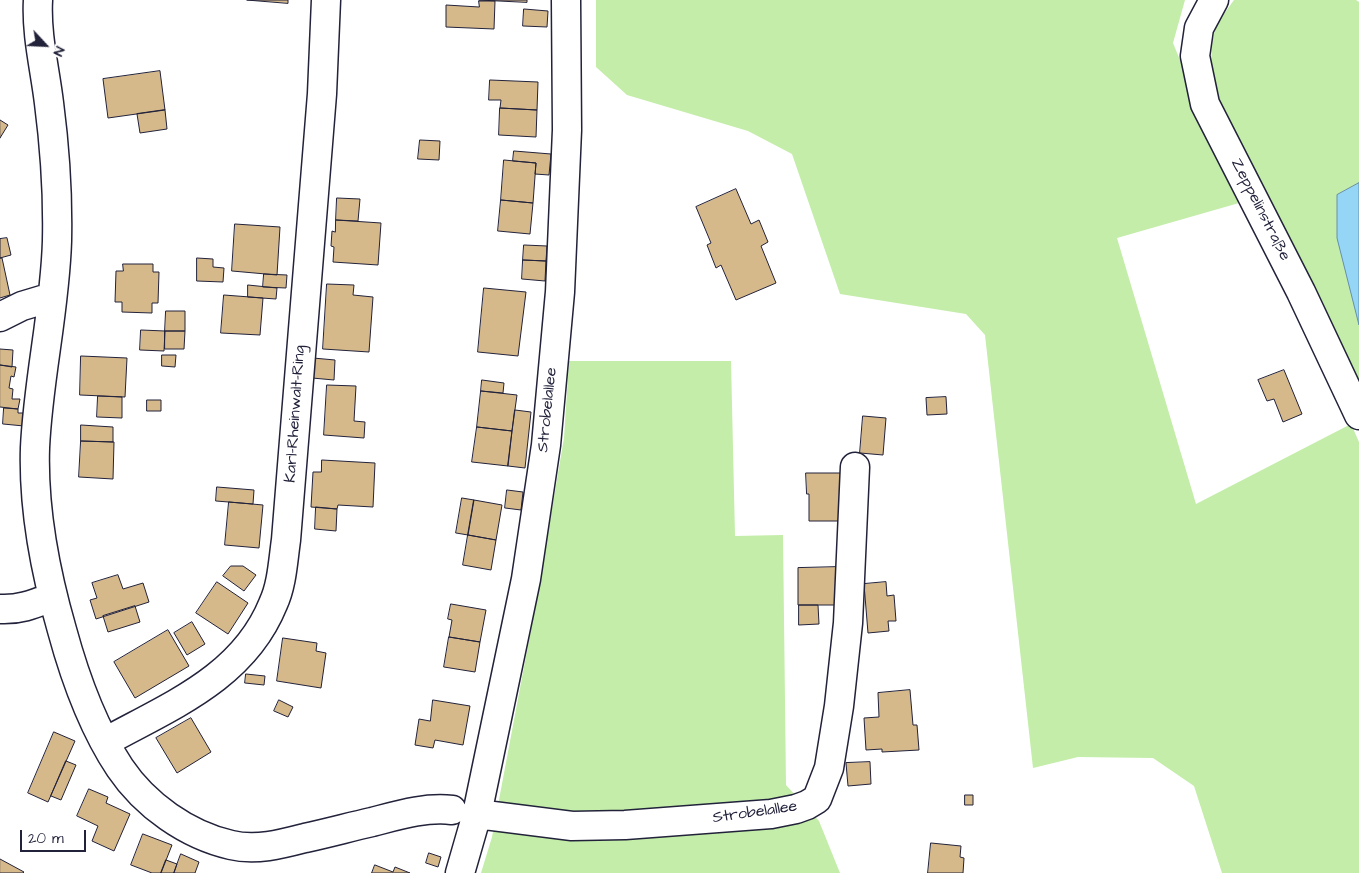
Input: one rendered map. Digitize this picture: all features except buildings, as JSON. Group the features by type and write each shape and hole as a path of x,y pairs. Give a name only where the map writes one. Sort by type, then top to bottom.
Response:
{"street":[{"path":"38,0 39,37 49,103 56,172 57,242 52,297 38,397 35,451 36,502 40,535 52,597 84,700 105,742 121,769 158,809 195,832 233,846 250,847 284,844 401,814 434,808 464,812"},
{"name":"Karl-Rheinwalt-Ring","path":"105,742 191,694 225,671 247,649 263,626 274,603 281,575 286,540 322,94 326,0"},
{"name":"Strobelallee","path":"460,873 464,812 526,579 546,445 560,282 567,130 566,0"},
{"name":"Zeppelinstraße","path":"1214,0 1199,28 1195,56 1205,104 1301,292 1359,415"},
{"path":"0,317 22,306 52,297"},
{"name":"Strobelallee","path":"464,812 572,826 625,825 771,814 796,809 807,805 817,798 829,768 839,706 848,623 856,467"},
{"path":"0,609 13,610 28,607 52,597"}],"green space":[{"path":"596,0 1185,0 1173,43 1239,203 1117,238 1196,504 1351,424 1359,442 1359,873 1222,873 1194,786 1153,758 1078,757 1033,768 985,335 966,314 840,294 792,154 748,131 627,95 596,67"},
{"path":"1234,0 1356,0 1359,2 1359,386 1323,303 1216,96 1211,60 1212,42 1215,30"},
{"path":"569,361 731,361 735,536 783,535 786,785 819,821 840,873 481,873 492,837 536,603 564,438"}],"water":[{"path":"1359,183 1359,325 1337,238 1337,195"}]}
